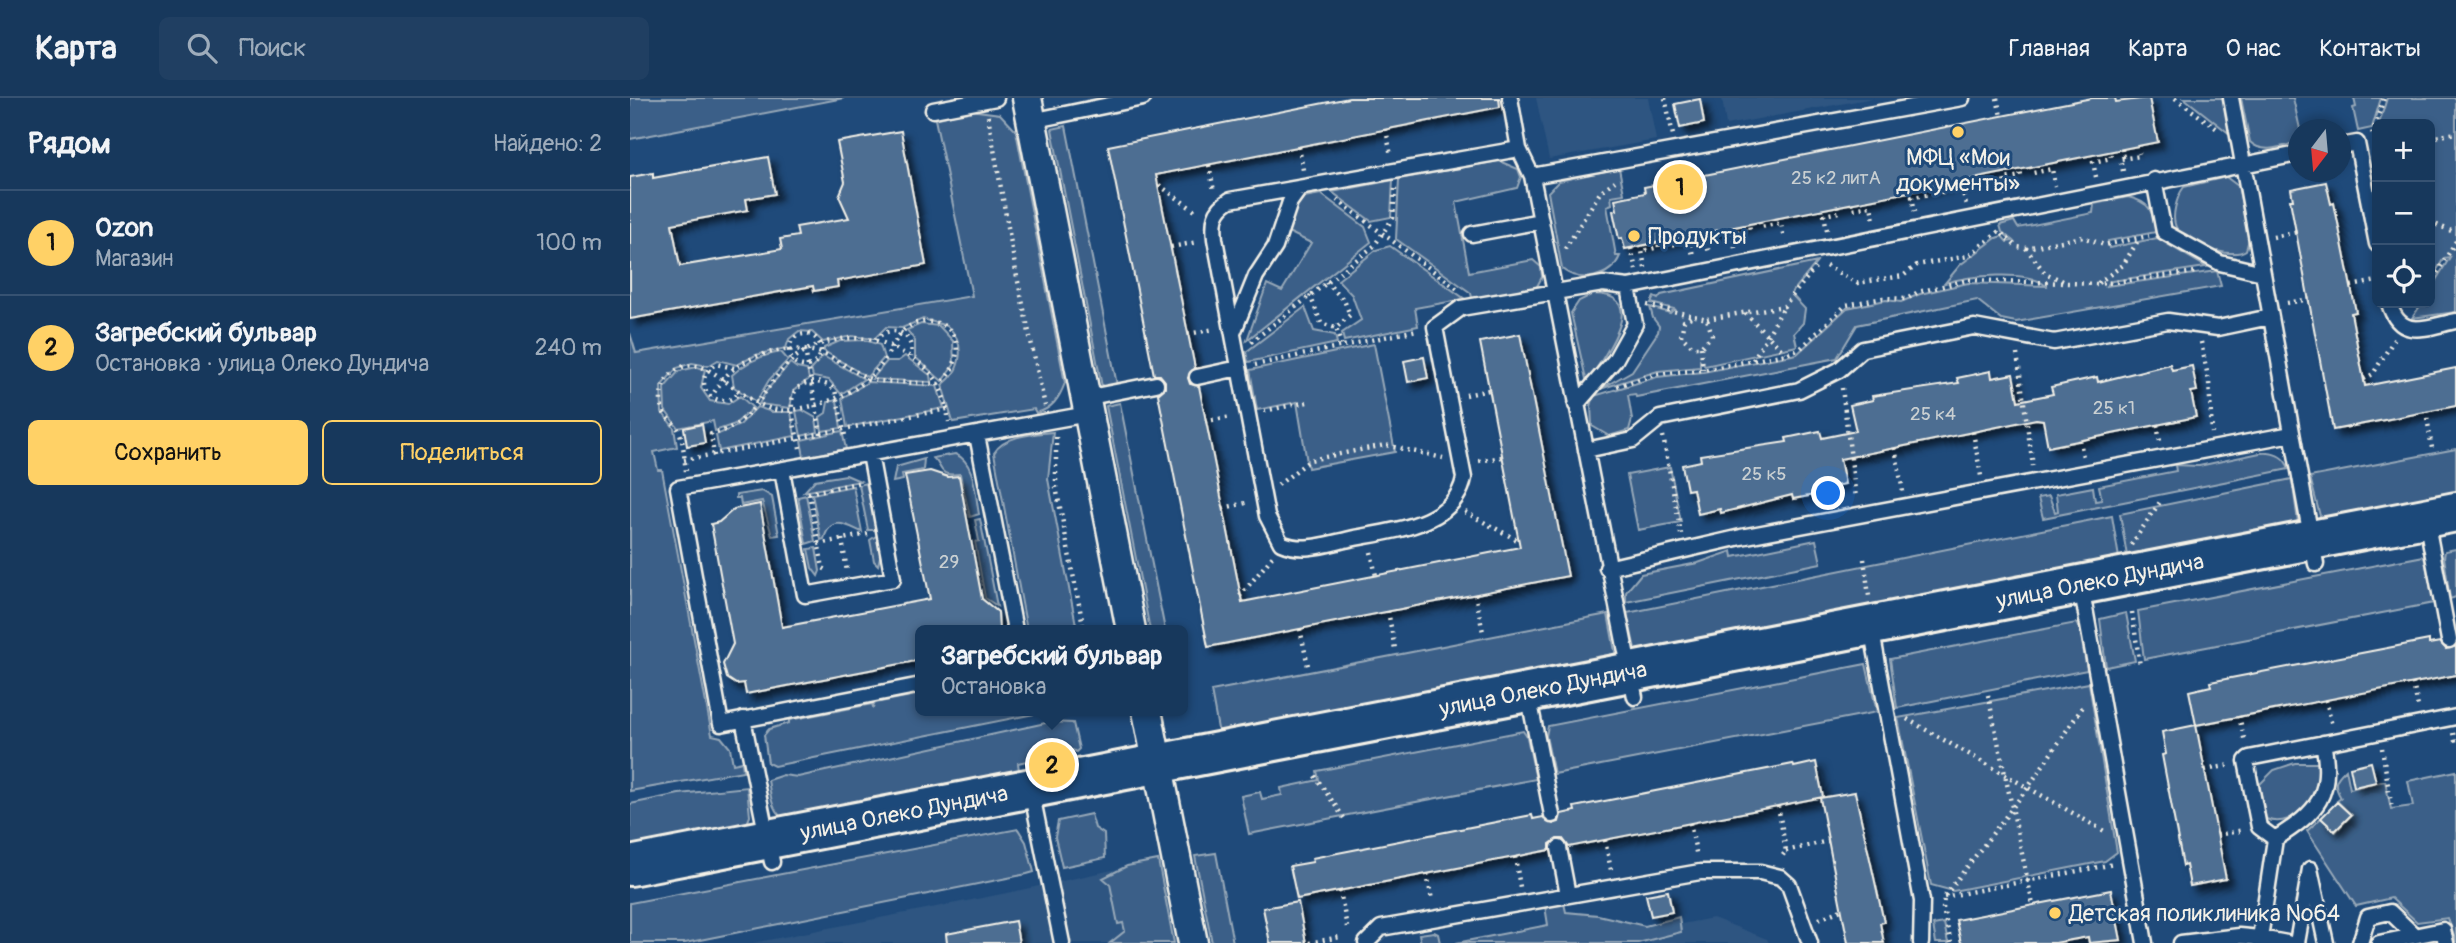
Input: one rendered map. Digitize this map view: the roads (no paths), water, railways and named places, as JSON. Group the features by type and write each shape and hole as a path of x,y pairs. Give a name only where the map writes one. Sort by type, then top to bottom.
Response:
{"street":[{"path":"1029,109 1130,625"},
{"name":"улица Олеко Дундича","path":"630,889 769,851 2442,527"},
{"path":"1148,716 1193,943"},
{"name":"улица Олеко Дундича","path":"630,866 769,851"}],"lane":[{"path":"1029,109 1143,98"},
{"path":"1510,98 1519,149 1532,176 1607,568 1632,684"},
{"path":"1532,176 1962,98"},
{"path":"2231,98 2314,552"},
{"path":"933,110 990,99"},
{"path":"2351,144 2357,143 2372,219"},
{"path":"1519,149 1395,178 1300,188 1230,200 1221,205 1213,223 1231,330 1250,414 1267,516 1283,544 1302,549 1411,527 1451,505 1462,491 1461,464 1435,327 1461,308 1603,284 1630,293 2154,180 2288,156"},
{"path":"2154,180 2164,232 2220,263 2263,273"},
{"path":"1231,330 1256,276 1275,247 1285,214 1300,188"},
{"path":"1472,234 1541,221"},
{"path":"1576,405 1615,360 1635,324 1630,293"},
{"path":"2391,308 2396,322 2403,327 2415,329 2456,321"},
{"path":"1586,450 1633,440 1660,418 1799,390 1839,370 1863,349 1974,327 2054,342 2168,321 2218,328 2270,317"},
{"path":"1197,377 1241,368"},
{"path":"915,686 721,724 678,488 1049,420 1156,384"},
{"path":"1607,568 1741,537 1859,518 2292,434"},
{"path":"977,435 1014,625"},
{"path":"782,470 805,595 893,579 870,454"},
{"path":"2442,527 2449,640"},
{"path":"2082,597 2144,943"},
{"path":"1873,638 1922,901 1921,943"},
{"path":"1531,704 1552,815"},
{"path":"2275,839 2259,827 2248,760 2456,717"},
{"path":"743,719 769,851"},
{"path":"2260,941 2275,839 2313,811 2323,797 2328,773 2329,742"},
{"path":"1033,800 1062,943"},
{"path":"1559,848 1568,895"},
{"path":"2297,943 2310,869 2326,943"},
{"path":"1366,943 1381,928 1700,872 1770,874 1780,877 1796,896 1810,943"},
{"path":"2360,943 2368,917 2390,912 2415,936"},
{"path":"2379,943 2443,930 2446,943"},
{"path":"2181,943 2239,936 2287,943"}],"place":[{"name":"МФЦ «Мои документы»","path":"1958,132"},
{"name":"Ozon","path":"1680,187"},
{"name":"Продукты","path":"1634,236"},
{"name":"Загребский бульвар","path":"1052,765"},
{"name":"Детская поликлиника №64","path":"2055,913"}]}
